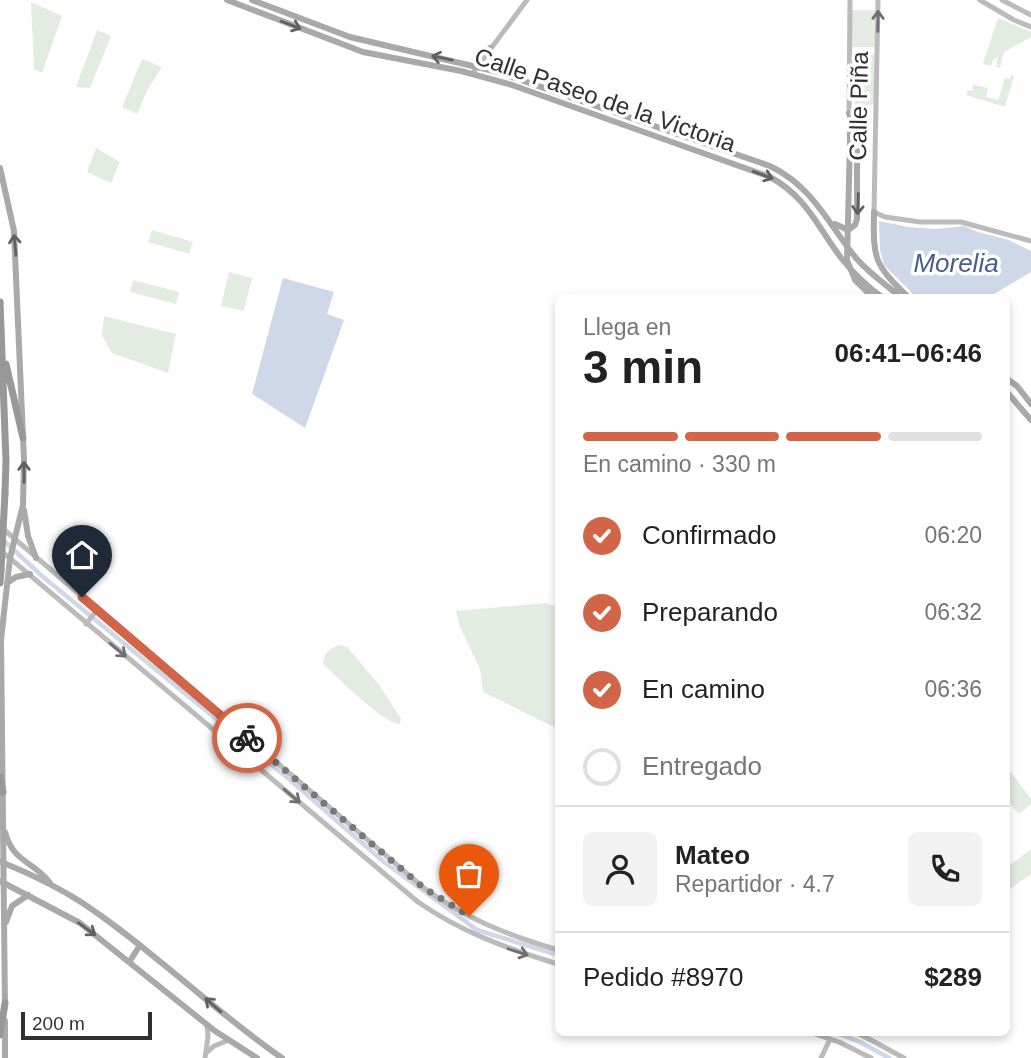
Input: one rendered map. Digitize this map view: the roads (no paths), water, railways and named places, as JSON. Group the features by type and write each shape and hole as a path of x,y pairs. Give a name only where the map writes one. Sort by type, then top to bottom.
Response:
{"highway":[{"path":"0,302 6,461 1,570 4,583"},
{"path":"3,348 23,438"},
{"path":"0,777 3,792"},
{"path":"0,1035 2,1003"}],"main road":[{"name":"Calle Paseo de la Victoria","path":"227,0 363,52 472,74 770,177 785,184 802,200 843,260 879,294"},
{"name":"Calle Paseo de la Victoria","path":"253,0 350,37 477,65 784,173 807,191 857,259 873,276 897,294"},
{"path":"472,74 527,0"},
{"name":"Calle Piña","path":"849,113 850,0"},
{"name":"Calle Piña","path":"874,212 878,0"},
{"path":"980,0 1031,27"},
{"path":"1002,0 1031,15"},
{"path":"490,48 491,63 498,72"},
{"path":"553,100 561,97 591,104"},
{"path":"849,113 847,260 855,280 869,294"},
{"path":"829,220 848,230 855,225 857,219 857,139 849,113"},
{"path":"646,133 672,137 680,135"},
{"path":"0,168 14,230 23,438 23,505 28,536 36,558"},
{"path":"905,294 879,265 874,249 874,212 885,217 937,223 961,222 1031,241"},
{"path":"1010,381 1031,404"},
{"path":"1010,396 1031,420"},
{"path":"5,1058 2,1003 5,986 1,863 1,640 4,583 23,505"},
{"path":"0,526 96,612 389,861 451,906 495,929 555,949"},
{"path":"0,550 418,902 456,925 506,948 555,963"},
{"path":"4,583 30,574"},
{"path":"88,622 96,612"},
{"path":"2,820 9,845 16,856 41,873 51,884"},
{"path":"381,869 389,861"},
{"path":"1,863 51,884 86,905 140,944 228,1018 282,1058"},
{"path":"2,882 73,919 130,961 207,1025 257,1058"},
{"path":"4,931 12,906 28,895"},
{"path":"130,961 140,944"},
{"path":"206,1055 207,1025"},
{"path":"821,1036 847,1045 871,1058"},
{"path":"863,1036 904,1058"},
{"path":"821,1058 830,1039"},
{"path":"206,1055 214,1046 229,1040"}],"water":[{"name":"Morelia","path":"879,221 936,229 964,226 1009,240 1031,251 1031,272 994,294 913,294 884,265 880,250"},
{"path":"283,278 334,292 327,314 344,320 305,428 252,394"}],"waterway":[{"path":"3,540 42,576 289,779 384,862 477,930 555,954"},
{"path":"844,1036 889,1058"}]}
